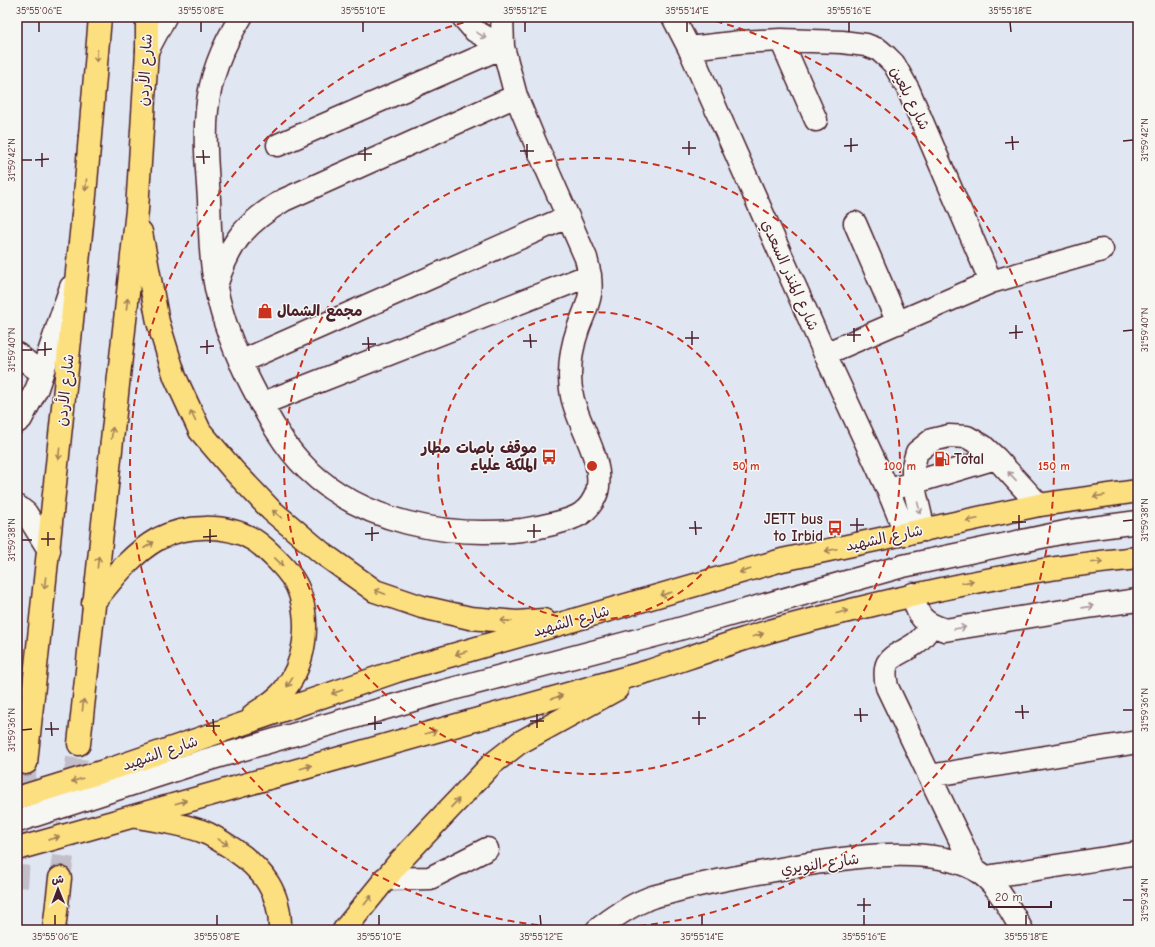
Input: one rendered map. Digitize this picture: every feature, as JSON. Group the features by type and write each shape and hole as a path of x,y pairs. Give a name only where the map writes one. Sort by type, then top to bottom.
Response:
{"highway":[{"name":"شارع الأردن","path":"26,763 77,269 100,17"},
{"name":"شارع الأردن","path":"79,744 93,603 137,210 147,51 147,17"},
{"path":"137,210 158,322 175,377 200,431 234,471 271,510 322,553 375,591 422,606 470,618 517,622 562,618 614,609"},
{"name":"شارع الشهيد","path":"17,798 193,742 398,671 782,560 1039,505 1138,491"},
{"path":"93,603 135,556 158,539 183,529 210,528 236,532 253,540 269,552 288,571 300,593 305,619 303,644 297,670 284,691 268,705 241,722 193,742"},
{"path":"17,849 649,671 742,640 913,594 1024,572 1138,558"},
{"path":"344,930 384,879 492,764 506,752 530,737 649,671"},
{"path":"132,816 176,824 204,832 225,843 248,858 259,869 272,891 279,914 280,930"},
{"path":"54,930 60,878"}],"street":[{"path":"147,51 165,17"},
{"path":"241,17 223,48 213,78 207,108 206,140 210,241 216,286 225,324 240,362 261,404 282,438 306,468 337,493 371,511 410,523 453,532 496,533 540,528 581,515 591,504 597,491 598,476 595,462 572,398 570,375 572,352 577,330 586,309 590,292 590,275 586,258 516,96 503,47 502,17"},
{"path":"463,17 475,31 503,47"},
{"name":"شارع المنذر السعدي","path":"673,17 689,48 825,354 888,490 915,532"},
{"path":"781,40 816,120"},
{"name":"شارع بلعين","path":"689,48 741,42 781,40 842,42 866,45 879,50 894,64 908,89 991,282"},
{"path":"278,145 503,47"},
{"path":"216,286 223,264 233,244 247,226 264,211 291,196 516,96"},
{"path":"240,362 567,217"},
{"path":"855,223 898,323"},
{"path":"825,354 991,282 1102,250"},
{"path":"17,422 21,419 37,388 77,269"},
{"path":"261,404 590,275"},
{"path":"17,354 41,373"},
{"path":"915,532 913,466 918,452 932,440 949,436 967,437 983,446 1039,505"},
{"path":"888,490 996,458"},
{"path":"17,506 26,513 49,550"},
{"path":"17,821 213,758 433,694 664,633 903,566 1070,531 1138,522"},
{"path":"17,832 138,792 307,742 601,659 887,582 1010,555 1138,534"},
{"path":"913,594 915,607 922,618 932,625 945,630 1037,614 1138,600"},
{"path":"932,625 915,643 894,655 887,663 885,675 887,687 929,776 980,873 1138,853"},
{"path":"929,776 1138,742"},
{"path":"384,879 430,878 487,849"},
{"name":"شارع النويري","path":"597,930 646,899 701,884 789,868 856,858 904,855 933,856 955,862 980,873 1003,897 1022,930"}],"tunnel":[{"path":"60,878 79,744"},
{"path":"17,887 26,763"}],"place":[{"name":"مجمع الشمال","path":"265,311"},
{"name":"موقف باصات مطار الملكة علياء","path":"549,457"},
{"name":"Total","path":"942,459"},
{"name":"JETT bus to Irbid","path":"835,528"}]}
